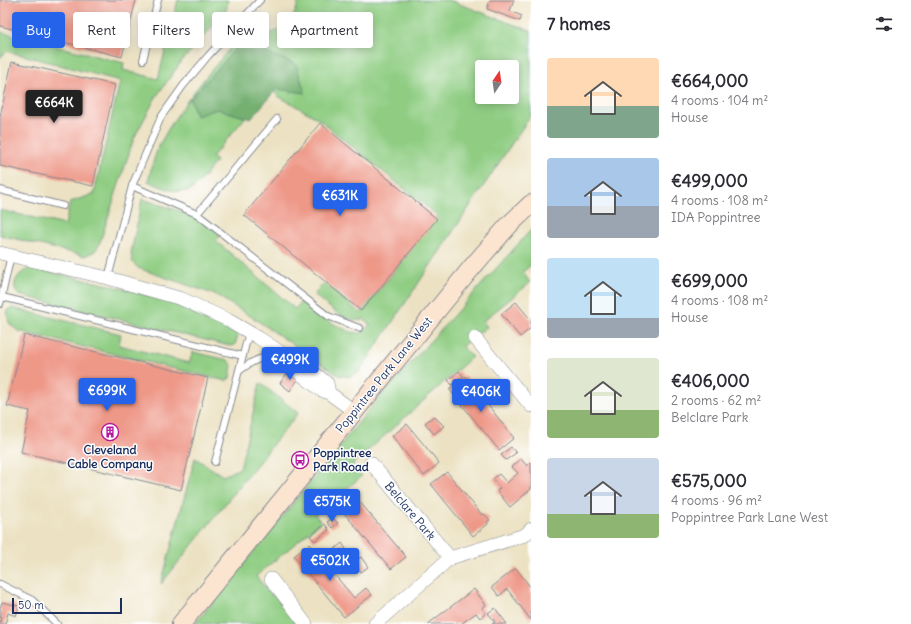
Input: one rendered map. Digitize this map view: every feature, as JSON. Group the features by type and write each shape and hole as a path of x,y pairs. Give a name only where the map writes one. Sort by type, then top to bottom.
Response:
{"street":[{"name":"Poppintree Park Lane West","path":"181,624 486,251 509,225 531,204"},
{"path":"5,254 108,278 182,299 228,320 248,332 289,362 295,358 327,383 329,393 355,412"},
{"path":"475,338 531,406"},
{"name":"Belclare Park","path":"371,463 450,558"},
{"path":"375,624 450,558 525,535 531,528"},
{"path":"271,579 306,624"}],"lane":[{"path":"143,60 158,0"},
{"path":"108,278 132,186 161,117 183,86 208,56 260,0"},
{"path":"197,214 277,118"},
{"path":"132,186 197,214 328,316 359,328"},
{"path":"0,190 63,206"},
{"path":"0,304 2,297 5,254"},
{"path":"2,297 243,356"},
{"path":"215,462 248,332"},
{"path":"239,371 253,360 272,358 289,362"},
{"path":"0,584 32,600 57,624"}],"green space":[{"path":"178,0 228,0 225,12 212,12 212,27 204,36 204,12 175,12"},
{"path":"299,0 449,0 531,31 531,115 359,372 350,377 338,375 255,319 216,295 138,268 133,263 131,253 142,199 195,216 221,235 216,241 295,309 303,300 330,322 350,332 361,333 370,325 364,319 358,320 344,317 314,295 324,283 360,313 362,312 438,216 317,118 278,96 270,88 212,157 216,161 193,188 183,191 170,190 148,181 157,150 180,110 230,48 269,48 269,34 277,31 277,48 373,48 373,12 295,12"},
{"path":"0,32 12,35 12,48 64,48 124,63 123,70 158,79 166,48 193,48 181,62 156,97 134,138 99,245 95,251 85,256 0,235 0,210 65,225 70,202 94,194 120,81 7,51 0,58"},
{"path":"236,48 267,48 267,53 296,64 305,93 276,89 251,119 218,109 196,116 190,99"},
{"path":"531,230 531,265 523,272 530,283 483,321 487,327 462,346 472,357 352,465 362,476 315,515 321,522 256,576 270,594 275,596 298,624 195,624 377,400"},
{"path":"31,268 109,285 165,300 238,334 235,345 230,346 19,295 15,290 15,282 18,276"},
{"path":"12,308 121,334 119,345 189,363 193,352 228,360 232,365 230,378 226,381 18,331 9,323 7,311"},
{"path":"260,383 298,413 161,584 195,458 223,476 240,468"}],"building":[{"path":"0,0 136,0 130,24 130,12 73,12 73,45 65,43 65,12 12,12 12,29 0,26"},
{"path":"490,0 514,0 510,11 522,16 520,21 487,9"},
{"path":"87,48 124,48 122,57"},
{"path":"12,62 115,85 93,186 0,166 0,116"},
{"path":"320,123 437,219 361,311 244,215"},
{"path":"516,302 531,320 531,328 520,337 501,314"},
{"name":"Cleveland Cable Company","path":"24,335 208,378 181,490 21,452 30,411 7,406"},
{"path":"289,371 299,378 290,391 280,383"},
{"path":"459,371 463,376 452,385 448,380"},
{"path":"465,376 514,438 499,450 449,389"},
{"path":"434,416 444,426 434,434 425,423"},
{"path":"407,424 439,463 424,476 392,436"},
{"path":"511,447 516,453 506,460 501,455"},
{"path":"521,459 527,466 531,462 531,489 510,507 497,491 500,488 493,479 499,474 507,483 518,473 512,467"},
{"path":"447,472 482,515 484,514 490,520 487,522 488,524 473,536 431,484"},
{"path":"354,495 406,557 391,569 339,507"},
{"path":"333,518 338,523 332,528 327,522"},
{"path":"325,524 329,530 315,541 310,536"},
{"path":"342,543 346,549 339,553 335,549"},
{"path":"309,544 354,598 366,588 372,595 344,617 294,556"},
{"path":"361,557 368,567 361,572 353,562"},
{"path":"516,568 531,588 531,620 507,589 499,596 492,587"},
{"path":"474,589 486,605 482,608 486,613 480,618 476,613 461,624 428,624"},
{"path":"2,602 19,606 16,616 8,613 5,624 0,624 0,608"},
{"path":"495,608 507,624 492,624 495,622 488,613"}],"place":[{"name":"Cleveland Cable Company","path":"110,432"},
{"name":"Poppintree Park Road","path":"300,460"}]}
